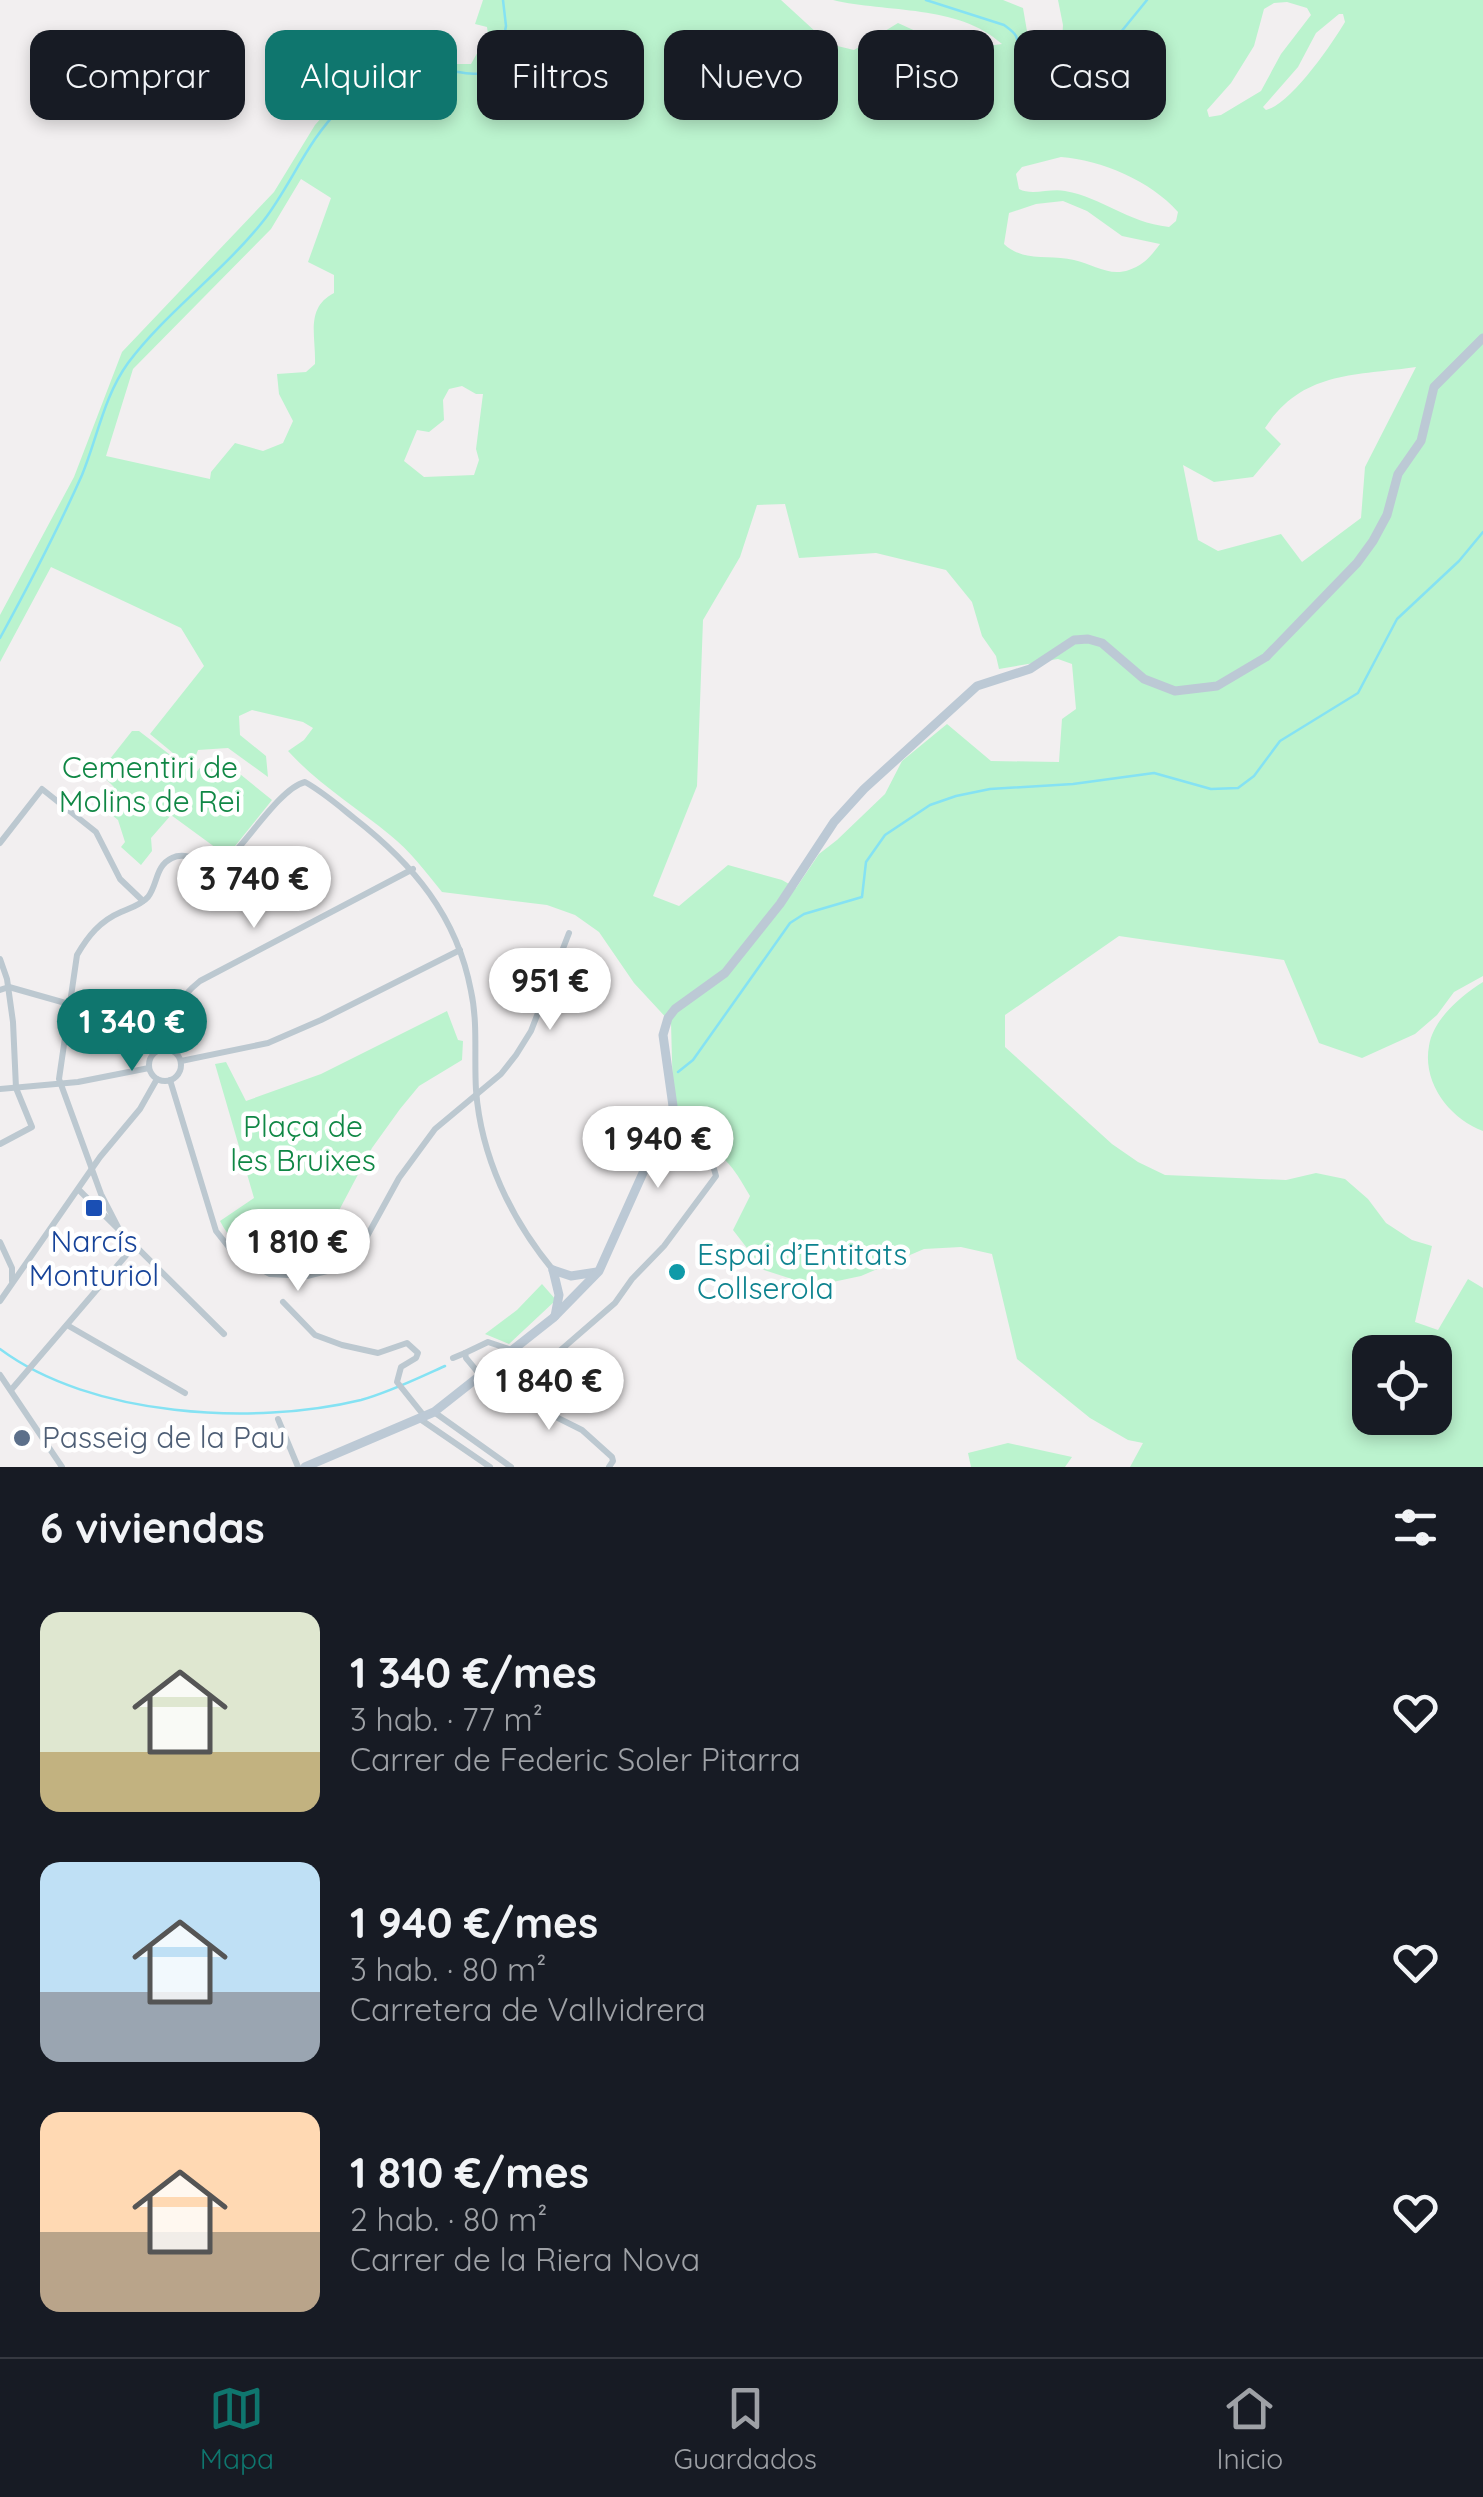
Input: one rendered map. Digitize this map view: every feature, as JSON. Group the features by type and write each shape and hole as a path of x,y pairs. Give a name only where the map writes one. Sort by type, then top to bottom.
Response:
{"main road":[{"path":"302,1467 427,1416 554,1318 599,1271 669,1119 674,1100 663,1035 668,1018 725,973 780,904 834,822 864,789 976,686 1030,669 1074,640 1102,643 1144,679 1175,691 1217,686 1266,657 1357,564 1374,541 1387,515 1398,474 1421,441 1434,387 1483,338"},
{"path":"553,1270 570,1276 588,1276 599,1271"},
{"path":"553,1270 565,1297 575,1295"},
{"path":"554,1318 559,1280 570,1276"},
{"path":"570,1276 580,1285 575,1295"}],"street":[{"path":"118,1229 60,1084 77,955 105,921 151,893 158,870 167,860 181,855 208,863 224,862 301,782 310,784 372,832 413,869 447,919 460,950 474,1005 476,1094 486,1144 518,1222 553,1270"},
{"path":"0,843 42,789 96,832 120,879 143,901"},
{"path":"164,1049 171,1014 200,981 413,869"},
{"path":"170,1080 216,1231 235,1254 257,1269 285,1276 327,1271 360,1248 426,1141 501,1074 531,1031 569,933"},
{"path":"181,1061 268,1042 460,950"},
{"path":"0,959 16,1088 32,1128 0,1144"},
{"path":"4,989 69,1004"},
{"path":"164,1049 175,1052 181,1061 178,1075 170,1080 157,1079 149,1068 153,1054 164,1049"},
{"path":"0,1090 149,1068"},
{"path":"0,1300 140,1109 157,1079"},
{"path":"531,1403 555,1355 615,1304 716,1176 714,1169"},
{"path":"79,1190 224,1334"},
{"path":"0,1242 12,1268 12,1282"},
{"path":"11,1390 135,1245"},
{"path":"282,1302 315,1335 342,1345 378,1353 407,1343 414,1347 416,1358 401,1367 397,1382 427,1416 490,1467"},
{"path":"67,1325 185,1393"},
{"path":"453,1358 488,1342 513,1350"},
{"path":"466,1353 479,1377 582,1430 612,1457 609,1467"},
{"path":"0,1375 62,1467"},
{"path":"427,1416 511,1467"},
{"path":"278,1419 302,1467"},
{"path":"476,1458 483,1447"}],"green space":[{"path":"483,0 781,0 814,30 664,30 664,120 838,120 838,46 858,48 858,120 994,120 994,45 1002,44 994,38 994,30 982,30 943,16 833,0 1003,0 1023,8 1027,30 1014,30 1014,120 1166,120 1166,30 1063,30 1058,0 1483,0 1483,976 1454,992 1437,1015 1415,1034 1362,1058 1319,1043 1284,960 1119,936 1005,1015 1005,1047 1112,1144 1165,1175 1286,1180 1316,1173 1345,1179 1368,1199 1386,1223 1412,1240 1432,1246 1415,1322 1438,1330 1468,1279 1483,1288 1483,1467 1130,1467 1143,1443 1128,1440 1090,1418 1017,1359 992,1254 961,1247 924,1249 861,1276 828,1283 795,1280 764,1270 733,1230 750,1196 742,1182 720,1155 674,1132 671,1023 634,983 599,932 575,915 547,905 442,892 397,841 324,785 288,751 313,728 303,722 252,710 239,716 240,735 266,756 268,777 228,748 198,750 191,768 150,734 204,666 181,628 51,567 0,662 0,615 74,477 122,352 274,192 319,120 457,120 457,64 471,64 477,53 477,120 644,120 644,30 475,24","holes":["1274,3 1307,8 1311,15 1281,54 1261,91 1221,115 1209,117 1207,110 1231,83 1254,46 1264,9","1343,14 1345,22 1310,72 1287,97 1266,110 1263,107 1298,67 1316,33","1061,157 1092,162 1154,191 1178,212 1176,221 1169,227 1154,224 1065,191 1024,191 1019,189 1016,174 1022,167","301,179 331,198 308,262 334,275 334,293 319,306 316,315 315,364 306,372 277,374 279,394 293,421 283,443 263,451 235,443 211,472 210,479 106,456 133,369 271,229","1063,201 1087,211 1122,236 1160,244 1143,263 1122,272 1065,258 1020,254 1004,244 1009,213","1416,367 1365,467 1361,518 1302,562 1281,534 1218,551 1198,540 1183,465 1214,482 1253,477 1281,444 1265,428 1295,396 1313,386 1351,375","462,386 483,394 476,449 479,460 474,475 424,477 404,461 417,430 429,432 444,420 443,400 449,389","785,504 799,558 876,553 946,570 972,602 982,636 996,656 999,669 1058,659 1072,664 1076,709 1062,719 1059,762 991,761 947,724 902,761 885,794 819,854 796,888 782,880 728,865 679,906 653,896 697,786 703,620 740,557 757,505"]},
{"path":"898,23 913,30 887,30"},
{"name":"Cementiri de Molins de Rei","path":"132,731 139,731 195,774 206,760 223,773 230,766 272,800 227,856 171,815 151,838 152,851 141,865 121,847 125,842 118,820 101,806 114,787 103,776 102,769"},
{"path":"1483,982 1483,1131 1460,1118 1441,1098 1428,1060 1432,1036 1442,1017"},
{"name":"Plaça de les Bruixes","path":"447,1011 458,1040 463,1041 462,1060 419,1086 372,1148 326,1235 341,1257 324,1264 289,1268 257,1259 243,1250 220,1221 254,1198 215,1064 226,1062 246,1101 321,1074"},
{"path":"542,1284 556,1300 509,1344 485,1334 517,1310"},
{"path":"1008,1443 1072,1457 1065,1467 971,1467 968,1453"}],"waterway":[{"path":"0,638 72,496 107,403 128,363 264,220 319,134 341,108 431,72 476,74 498,67 506,26 503,0"},
{"path":"926,0 1004,25 1012,32 1018,42 1016,61 1021,80 1040,106 1055,106 1077,86 1147,0"},
{"path":"678,1072 693,1060 790,923 804,914 862,897 866,862 885,835 930,805 990,789 1073,784 1154,773 1211,789 1238,788 1254,776 1280,741 1358,693 1397,619 1459,561 1483,532"},
{"path":"0,1349 37,1372 80,1389 126,1402 224,1413 272,1413 361,1400 445,1366"}],"place":[{"name":"Narcís Monturiol","path":"94,1208"},
{"name":"Espai d’Entitats Collserola","path":"677,1272"},
{"name":"Passeig de la Pau","path":"22,1438"}]}
